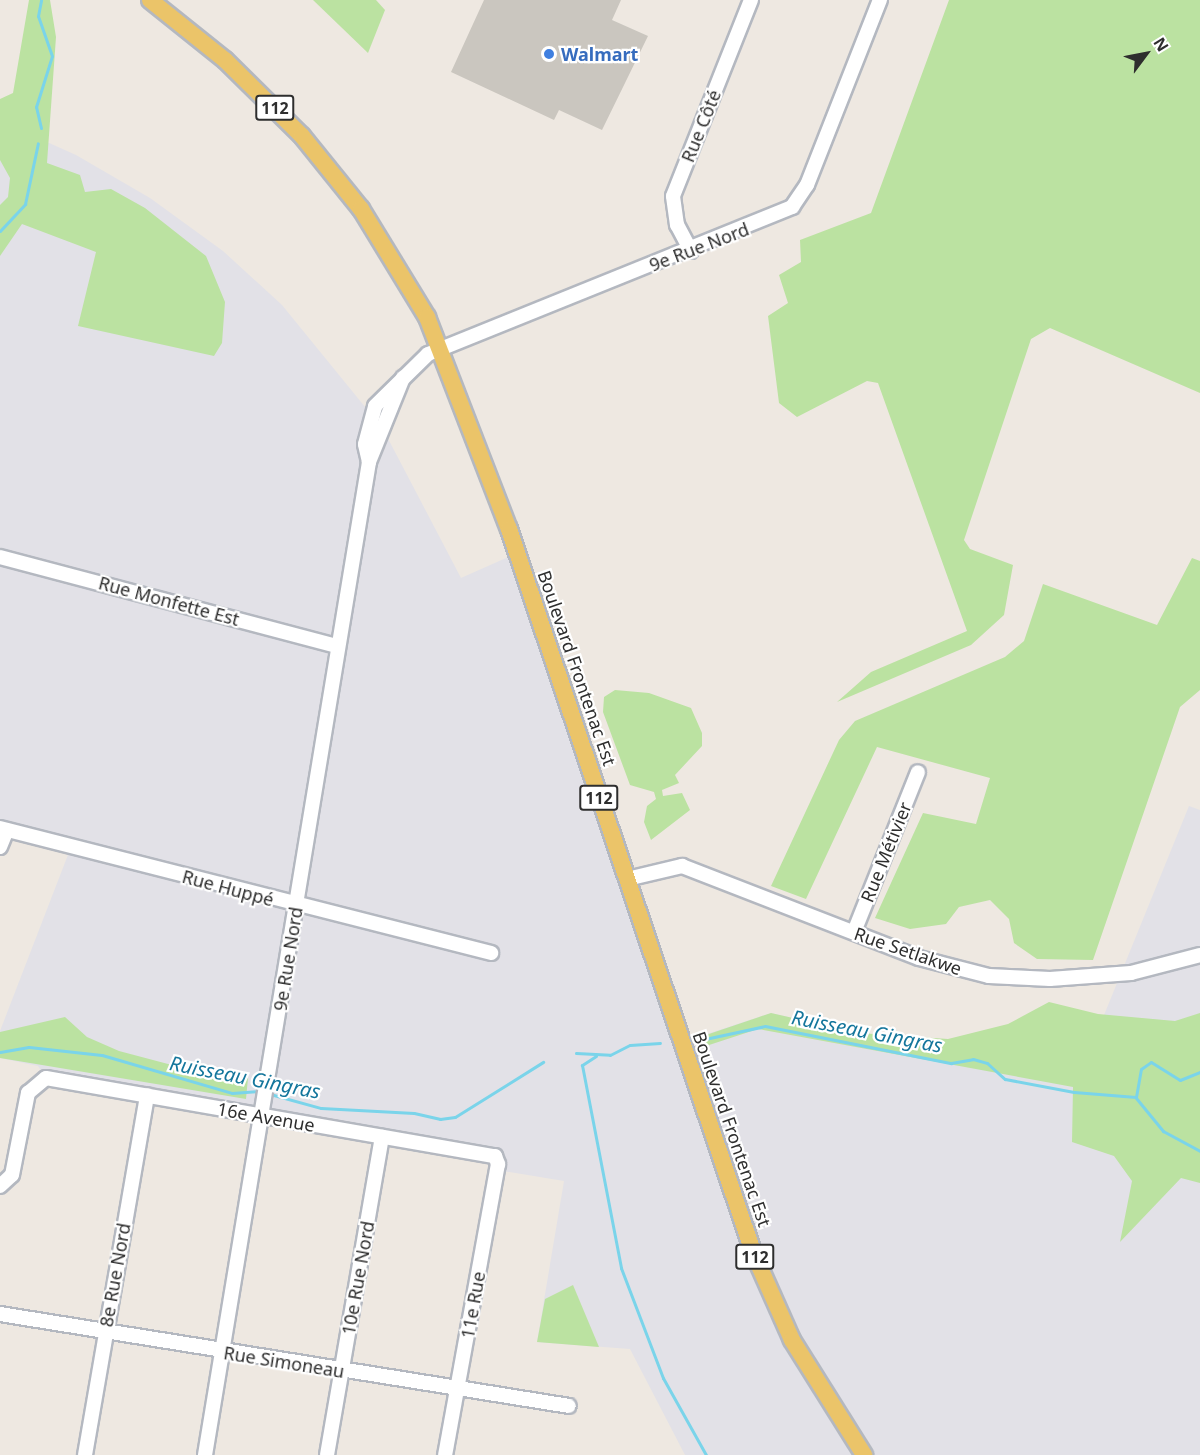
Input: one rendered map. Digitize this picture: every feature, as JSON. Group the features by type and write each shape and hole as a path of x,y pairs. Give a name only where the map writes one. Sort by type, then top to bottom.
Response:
{"main road":[{"name":"Boulevard Frontenac Est","path":"150,0 264,96 333,172 386,247 441,347 509,529 753,1252 792,1340 864,1455"}],"street":[{"name":"Rue Côté","path":"691,251 675,219 674,196 751,0"},
{"name":"9e Rue Nord","path":"205,1455 369,462 365,444 372,412 403,378 441,347 691,251 798,202 880,0"},
{"name":"Rue Monfette Est","path":"0,557 337,646"},
{"name":"Rue Métivier","path":"854,932 918,772"},
{"name":"Rue Huppé","path":"4,829 491,953"},
{"path":"0,848 4,829"},
{"name":"Rue Setlakwe","path":"627,879 682,866 953,968 1019,978 1131,973 1200,955"},
{"name":"16e Avenue","path":"0,1186 12,1175 27,1093 38,1081 147,1095 495,1156"},
{"name":"8e Rue Nord","path":"85,1455 147,1095"},
{"name":"10e Rue Nord","path":"327,1455 382,1137"},
{"name":"11e Rue","path":"446,1455 498,1164 495,1156"},
{"name":"Rue Simoneau","path":"0,1314 342,1372 569,1406"}],"shaded area":[{"path":"0,121 76,155 150,198 223,251 282,305 383,429 461,578 517,553 682,1042 771,1013 1076,1084 1189,806 1200,810 1200,1455 685,1455 630,1349 537,1342 564,1181 497,1170 497,1159 46,1078 38,1066 0,1058 0,1031 71,847 0,829"}],"green space":[{"path":"29,0 50,0 56,37 47,163 80,175 85,192 111,189 145,208 206,256 225,302 222,343 214,356 78,326 96,252 22,224 0,256 0,205 8,197 10,178 0,160 0,99 13,93"},
{"path":"313,0 376,0 385,10 368,53"},
{"path":"949,0 1200,0 1200,393 1050,328 1031,339 964,540 970,549 1013,565 1004,615 971,645 837,702 871,672 967,631 878,383 867,381 797,417 779,403 768,316 788,303 779,275 801,262 800,240 871,213"},
{"path":"1192,558 1200,561 1200,690 1180,707 1093,960 1037,959 1014,943 1009,919 990,900 959,907 946,924 910,929 875,918 923,813 976,824 990,778 877,747 806,899 771,886 839,740 855,721 1005,657 1024,641 1043,584 1157,625"},
{"path":"615,690 649,693 691,708 702,733 702,746 675,775 679,783 662,790 663,796 682,793 690,810 651,840 644,822 647,806 656,799 654,792 630,785 603,712 604,697"},
{"path":"1049,1002 1098,1014 1175,1021 1200,1013 1200,1183 1181,1178 1120,1242 1132,1181 1114,1156 1072,1142 1073,1087 758,1029 706,1046 703,1036 771,1013 859,1033 948,1039 1008,1024"},
{"path":"65,1017 87,1037 119,1051 202,1073 248,1078 246,1099 0,1058 0,1032"},
{"path":"573,1285 599,1347 537,1342 545,1299"}],"building":[{"name":"Walmart","path":"484,0 621,0 612,20 648,36 602,130 559,110 554,120 451,72"}],"waterway":[{"path":"41,0 38,16 52,56 36,107 41,128"},
{"path":"0,231 25,204 38,143"},
{"name":"Ruisseau Gingras","path":"705,1039 765,1026 951,1063 973,1059 987,1063 1005,1079 1074,1092 1136,1097"},
{"name":"Ruisseau Gingras","path":"576,1053 610,1055 630,1045 660,1043"},
{"name":"Ruisseau Gingras","path":"0,1052 29,1047 102,1055 232,1093 261,1091"},
{"path":"596,1056 582,1065 621,1268 663,1378 706,1455"},
{"name":"Ruisseau Gingras","path":"270,1094 321,1108 414,1113 440,1119 455,1117 543,1062"},
{"name":"Ruisseau Gingras","path":"1136,1097 1141,1069 1151,1062 1180,1080 1200,1072"},
{"path":"1136,1098 1163,1131 1200,1151"}],"place":[{"name":"Walmart","path":"549,54"}]}
